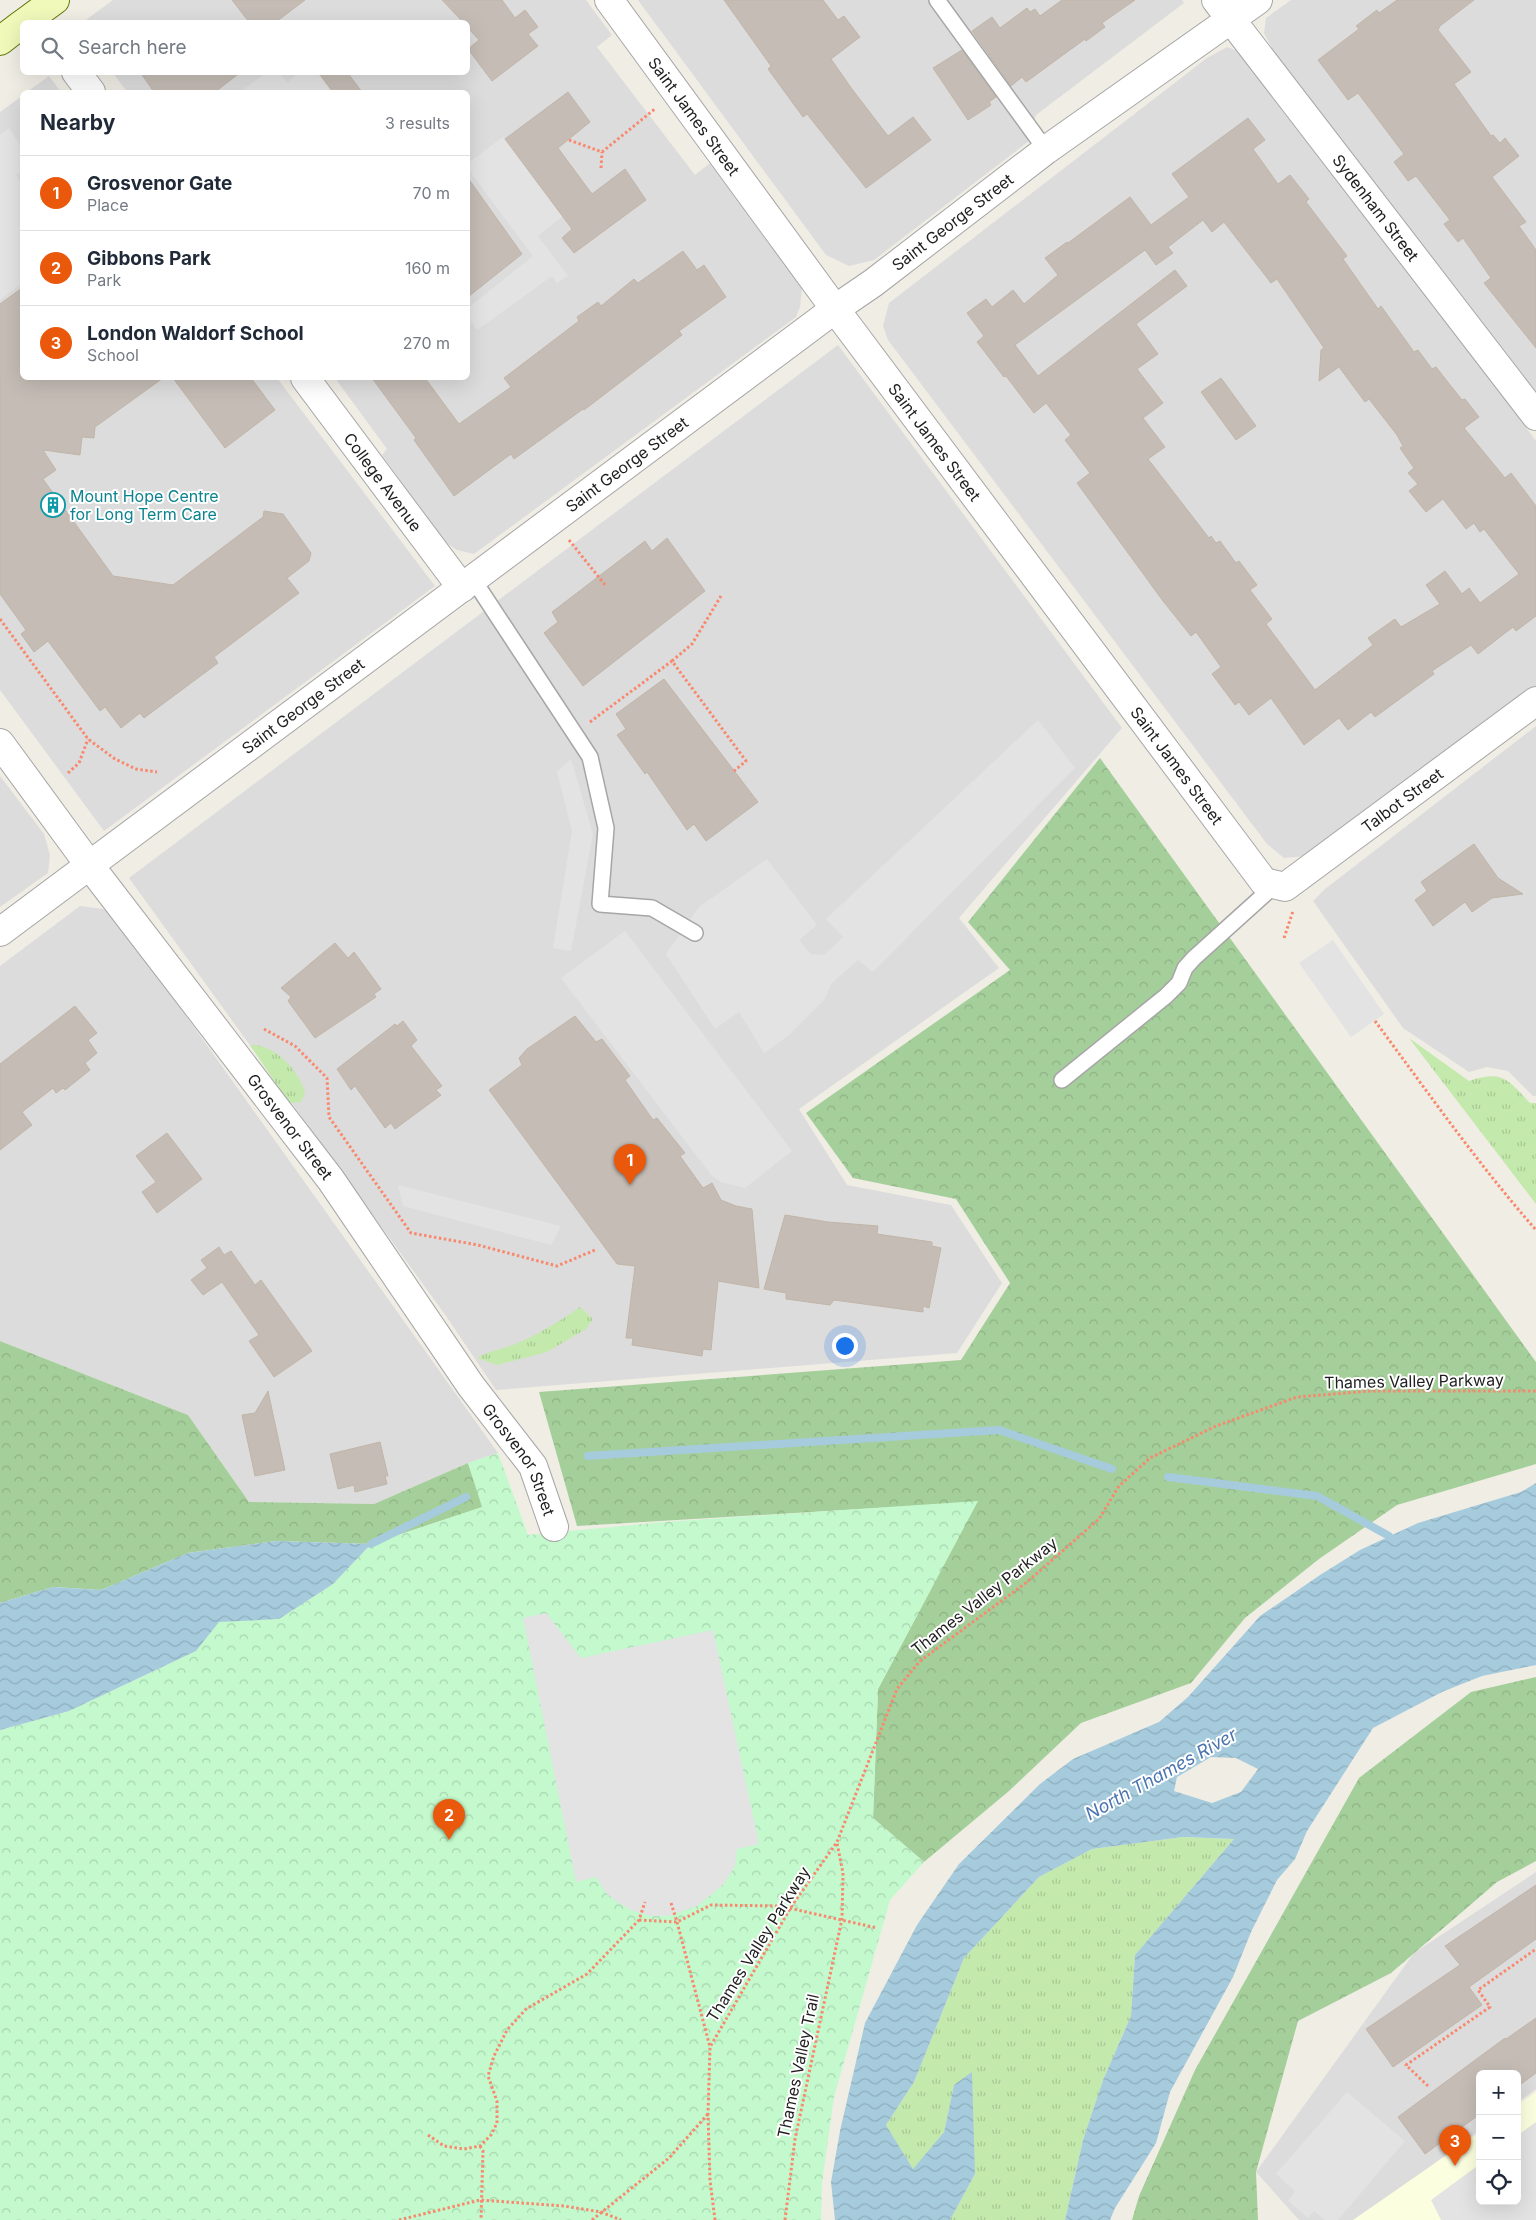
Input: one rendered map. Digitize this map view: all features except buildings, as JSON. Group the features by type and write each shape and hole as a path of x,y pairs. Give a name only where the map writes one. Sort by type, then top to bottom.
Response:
{"main road":[{"path":"0,41 20,27"}],"street":[{"name":"Saint James Street","path":"608,0 835,309 1269,883"},
{"name":"Saint George Street","path":"0,932 835,309 873,283 1224,10 1258,0"},
{"name":"Sydenham Street","path":"1224,10 1536,416"},
{"path":"78,75 90,90"},
{"name":"College Avenue","path":"306,380 467,584"},
{"name":"Talbot Street","path":"1269,883 1285,887 1536,701"},
{"name":"Grosvenor Street","path":"0,743 90,866 326,1173 455,1364 533,1466 554,1526"}],"lane":[{"path":"937,0 1046,150"},
{"path":"467,584 590,757 606,828 600,904 652,908 695,933"},
{"path":"1062,1080 1166,996 1179,983 1185,968 1269,883"}],"path":[{"path":"601,168 602,152 676,92"},
{"path":"569,140 602,152"},
{"path":"553,519 605,585"},
{"path":"587,724 692,644 721,596"},
{"path":"0,619 88,739 115,760 136,769 157,772"},
{"path":"672,661 746,761 734,771"},
{"path":"68,773 80,763 88,739"},
{"path":"1284,938 1296,904"},
{"path":"1375,1021 1514,1205 1536,1230"},
{"path":"264,1029 295,1046 327,1078 329,1117 411,1233 478,1245 557,1266 595,1250"},
{"name":"Thames Valley Parkway","path":"715,2220 710,2180 708,2114 710,2047 791,1907 837,1842 897,1689 920,1661 1026,1582 1099,1518 1119,1486 1150,1458 1216,1426 1298,1397 1370,1391 1536,1391"},
{"name":"Thames Valley Trail","path":"785,2220 795,2139 842,1919 843,1874 837,1842"},
{"path":"428,2135 444,2146 453,2149 464,2149 480,2146 491,2135 497,2123 496,2102 488,2076 494,2056 507,2030 526,2009 587,1974 639,1920 645,1902"},
{"path":"670,1903 677,1922 710,2047"},
{"path":"639,1920 677,1922 711,1905 791,1907 877,1928"},
{"path":"1428,2086 1406,2065 1490,2007 1478,1990 1536,1949"},
{"path":"592,2220 669,2158 708,2114"},
{"path":"480,2146 483,2151 480,2200 481,2220"},
{"path":"399,2220 480,2200 564,2206 601,2212 621,2220"}],"shaded area":[{"path":"113,0 586,0 612,35 597,47 695,175 714,160 802,288 800,307 796,317 474,554 457,550 445,542 382,455 387,449 336,380 470,380 470,90 126,90 114,75 470,75 470,20 86,20"},
{"path":"638,0 1182,0 1184,3 1036,115 1029,141 874,260 849,266 826,255"},
{"path":"1291,0 1536,0 1536,397 1273,50 1264,33 1266,18"},
{"path":"1227,47 1243,53 1536,441 1536,689 1307,856 1284,858 1267,844 888,340 883,326 889,303 1207,58"},
{"path":"263,75 281,75 287,83 296,75 318,75 330,90 243,90"},
{"path":"49,76 60,90 30,90"},
{"path":"20,97 20,380 279,380 435,586 104,831 0,690 0,112"},
{"path":"9,128 20,145 20,172 16,175 20,182 20,285 0,300 0,135"},
{"path":"503,137 563,216 538,236 568,276 557,283 552,276 477,330 470,320 470,306 533,256 470,172 470,162"},
{"path":"838,345 1122,728 959,918 999,968 799,1109 847,1185 951,1205 1002,1283 957,1353 496,1390 446,1316 129,878"},
{"path":"1038,720 1075,768 873,972 858,960 832,983 824,1000 788,1036 764,1053 739,1012 715,1029 666,954 699,907 767,859 817,925 799,940 811,954 824,955 843,937 826,919"},
{"path":"1536,726 1536,1096 1533,1096 1508,1071 1487,1067 1469,1072 1403,1028 1313,901 1325,889"},
{"path":"571,759 593,834 571,951 553,948 572,831 557,772"},
{"path":"0,776 44,834 50,855 48,873 0,907"},
{"path":"80,906 103,909 114,915 498,1453 468,1463 374,1504 249,1502 188,1415 0,1341 0,966"},
{"path":"625,931 792,1151 745,1188 721,1182 712,1176 561,978"},
{"path":"1333,940 1384,1014 1351,1037 1299,963"},
{"path":"398,1185 561,1226 551,1245 403,1206"},
{"path":"546,1613 581,1658 713,1630 759,1844 737,1849 735,1866 724,1884 697,1906 668,1916 651,1916 633,1911 617,1902 606,1893 596,1877 576,1882 523,1618"},
{"path":"1536,1872 1536,2089 1521,2100 1521,2070 1476,2070 1476,2133 1357,2220 1299,2220 1256,2172 1414,1953"},
{"path":"1347,2092 1405,2141 1338,2220 1325,2220 1314,2211 1308,2218 1288,2201 1295,2191 1276,2174"},
{"path":"1536,2092 1536,2220 1353,2220 1476,2135 1476,2205 1521,2205 1521,2102"},
{"path":"1536,2122 1536,2220 1441,2220 1431,2200 1476,2167 1476,2205 1521,2205 1521,2133"}],"green space":[{"path":"1100,758 1536,1362 1536,1464 1397,1505 1319,1559 1245,1618 1191,1683 1081,1723 1009,1791 924,1862 873,1818 878,1689 977,1502 577,1526 539,1392 961,1360 1010,1283 956,1199 853,1178 806,1113 1010,970 968,922"},
{"path":"1409,1038 1469,1081 1490,1076 1504,1079 1516,1088 1530,1103 1536,1103 1536,1204"},
{"path":"250,1045 268,1049 285,1060 302,1085 305,1093 301,1102 289,1103"},
{"path":"580,1307 593,1319 586,1329 547,1352 497,1365 477,1358 526,1339"},
{"path":"0,1341 188,1415 249,1502 374,1504 468,1463 483,1507 371,1544 276,1541 188,1553 101,1590 53,1587 0,1603"},
{"path":"498,1453 528,1535 664,1522 978,1501 878,1689 873,1818 924,1862 890,1900 834,2097 822,2183 821,2220 0,2220 0,1730 69,1711 196,1651 219,1621 279,1619 333,1584 371,1544 482,1507 468,1463"},
{"path":"1536,1677 1536,1861 1497,1882 1391,1973 1298,2021 1256,2172 1258,2220 1132,2220 1139,2196 1195,2070 1359,1778 1471,1692"},
{"path":"1183,1837 1234,1839 1135,1955 1131,2016 1103,2080 1083,2140 1065,2220 950,2220 975,2174 954,2085 944,2132 913,2170 886,2125 914,2082 964,1958 1039,1877 1092,1849"}],"water":[{"name":"North Thames River","path":"1536,1483 1536,1665 1482,1676 1442,1692 1373,1728 1307,1831 1295,1859 1277,1880 1251,1932 1233,1977 1170,2092 1156,2143 1115,2208 1110,2220 1065,2220 1083,2140 1103,2080 1131,2016 1135,1955 1234,1839 1183,1837 1092,1849 1039,1877 964,1958 914,2082 886,2125 913,2169 944,2132 954,2085 972,2072 975,2174 950,2220 835,2220 831,2182 840,2131 865,2023 917,1925 959,1864 1040,1784 1073,1759 1159,1722 1188,1697 1260,1616 1320,1575 1360,1550 1418,1523 1521,1492","holes":["1211,1757 1236,1758 1258,1769 1241,1792 1212,1803 1174,1791 1177,1777"]},
{"path":"276,1541 371,1544 333,1584 279,1619 219,1622 196,1651 69,1711 0,1730 0,1603 53,1587 101,1590 188,1553"}],"waterway":[{"path":"588,1456 999,1430 1112,1469"},
{"path":"1168,1477 1317,1496 1389,1536"},
{"path":"371,1544 466,1497"}],"place":[{"name":"Mount Hope Centre for Long Term Care","path":"53,505"},
{"name":"Grosvenor Gate","path":"630,1185"},
{"name":"Gibbons Park","path":"449,1840"},
{"name":"London Waldorf School","path":"1455,2166"}]}
